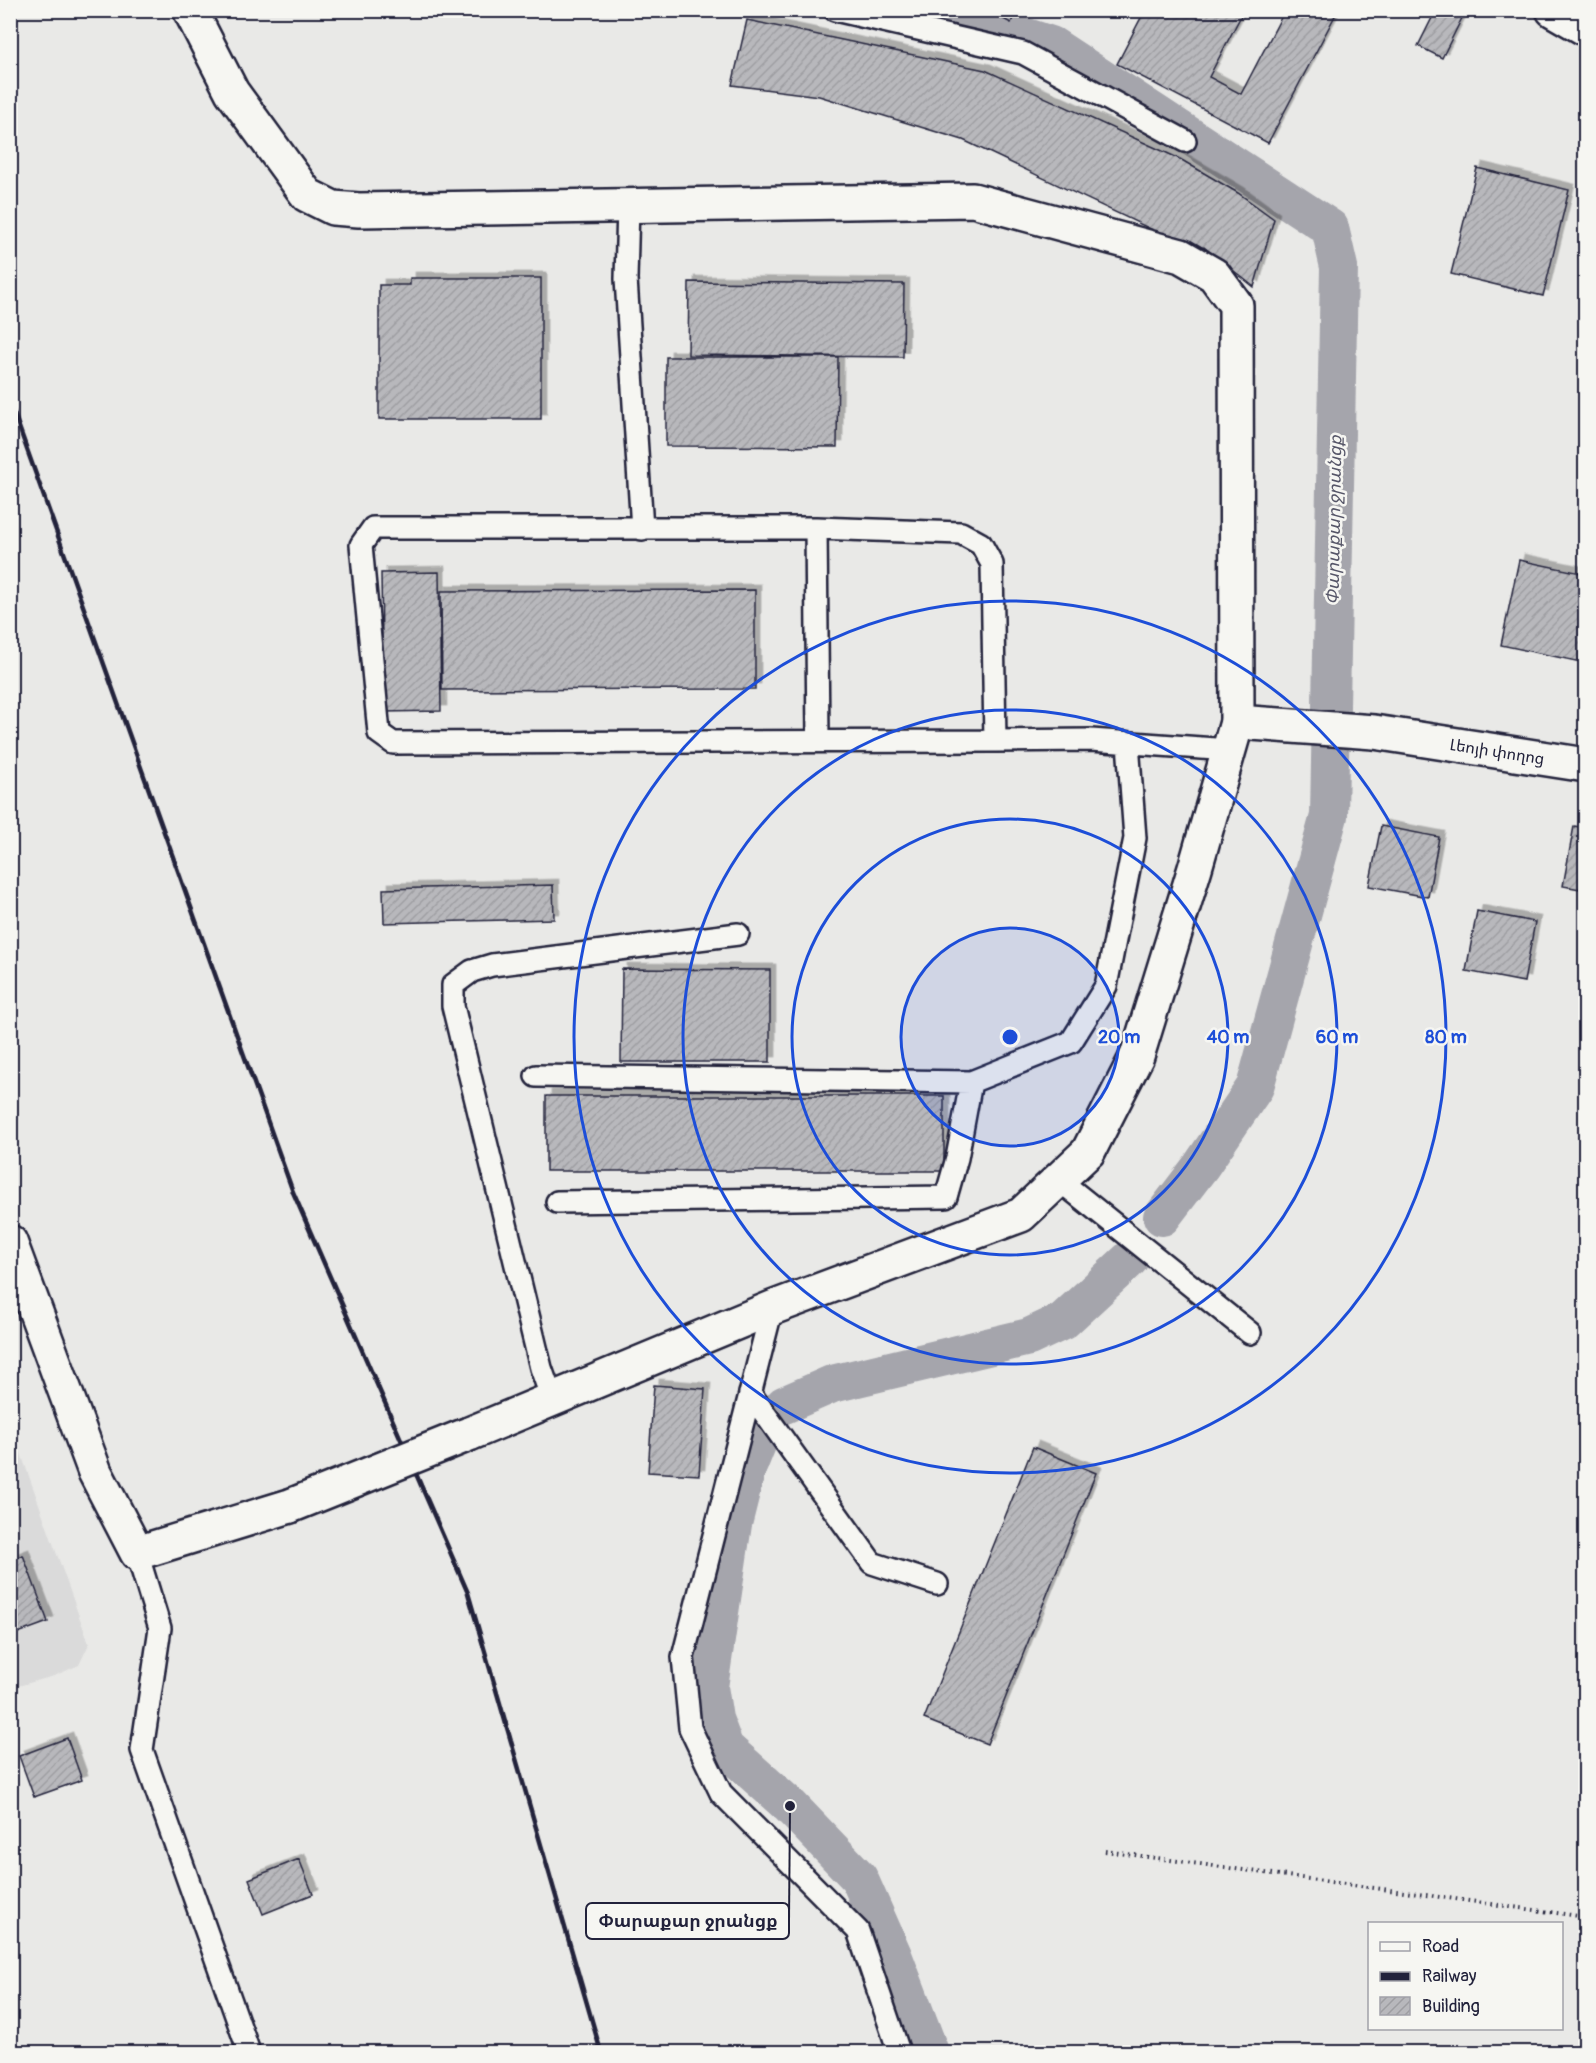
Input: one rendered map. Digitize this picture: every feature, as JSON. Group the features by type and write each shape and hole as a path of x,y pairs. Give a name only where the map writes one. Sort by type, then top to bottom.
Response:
{"street":[{"path":"10,1242 25,1324 95,1472 137,1553 290,1506 772,1308 1021,1215 1088,1152 1137,1056 1233,736 1238,337 1236,306 1214,275 1181,256 973,200 333,208 307,195 232,92 190,10"},
{"path":"1553,10 1586,29"},
{"name":"Լեոյի փողոց","path":"1233,736 1301,725 1374,732 1586,765"}],"lane":[{"path":"835,10 1023,53 1185,141"},
{"path":"628,206 626,279 642,529"},
{"path":"995,741 992,564 981,544 961,533 816,528 373,528 361,546 379,733 393,743 995,741 1091,740 1128,743 1233,736"},
{"path":"816,528 818,741"},
{"path":"536,1076 970,1082 1071,1042 1106,986 1135,838 1128,743"},
{"path":"552,1399 541,1368 453,1006 453,985 472,971 492,965 738,934"},
{"path":"557,1202 946,1197 957,1158 970,1082"},
{"path":"1059,1180 1250,1333"},
{"path":"772,1308 683,1657 690,1728 721,1793 858,1931 899,2052"},
{"path":"750,1393 872,1563 937,1584"},
{"path":"137,1553 160,1628 142,1750 249,2052"}],"path":[{"path":"1105,1851 1586,1917"}],"shaded area":[{"path":"10,1423 89,1644 79,1665 54,1676 11,1688"}],"building":[{"path":"986,10 1017,10 1011,23"},
{"path":"1145,10 1244,10 1209,77 1241,94 1285,10 1338,10 1268,143 1117,64"},
{"path":"1436,10 1466,10 1442,58 1418,46"},
{"path":"747,20 985,70 1180,159 1238,193 1274,219 1254,287 1204,247 1195,250 963,140 819,96 732,85"},
{"path":"1477,168 1569,190 1543,296 1451,274"},
{"path":"410,278 541,278 541,419 379,419 379,285 410,285"},
{"path":"689,282 904,284 903,357 688,355"},
{"path":"666,357 838,357 837,447 666,446"},
{"path":"1519,560 1586,574 1586,663 1501,645"},
{"path":"439,572 441,711 383,712 381,573"},
{"path":"755,590 755,689 442,690 441,591"},
{"path":"1381,826 1439,837 1428,897 1369,886"},
{"path":"1574,826 1586,828 1586,890 1563,886"},
{"path":"553,885 554,919 384,923 383,889"},
{"path":"1477,911 1535,922 1524,982 1466,971"},
{"path":"622,969 770,970 770,1062 621,1062"},
{"path":"546,1096 944,1096 944,1171 546,1171"},
{"path":"654,1385 705,1389 699,1475 648,1472"},
{"path":"1033,1447 1096,1473 987,1744 924,1719"},
{"path":"23,1555 48,1622 10,1636 10,1560"},
{"path":"67,1738 82,1780 34,1797 19,1756"},
{"path":"299,1859 313,1894 263,1914 249,1879"}],"waterway":[{"name":"Փարաքար ջրանցք","path":"945,10 1051,45 1330,228 1339,267 1329,816 1255,1087 1201,1166 1162,1217"},
{"name":"Փարաքար ջրանցք","path":"784,1405 832,1384 1029,1337 1063,1321 1130,1259"},
{"name":"Փարաքար ջրանցք","path":"764,1427 746,1472 733,1524 709,1687 714,1719 725,1748 790,1806 859,1878 893,1955 930,2052"}],"railway":[{"path":"10,402 293,1192 468,1593 601,2052"}],"place":[{"name":"Փարաքար ջրանցք","path":"790,1806"}]}
